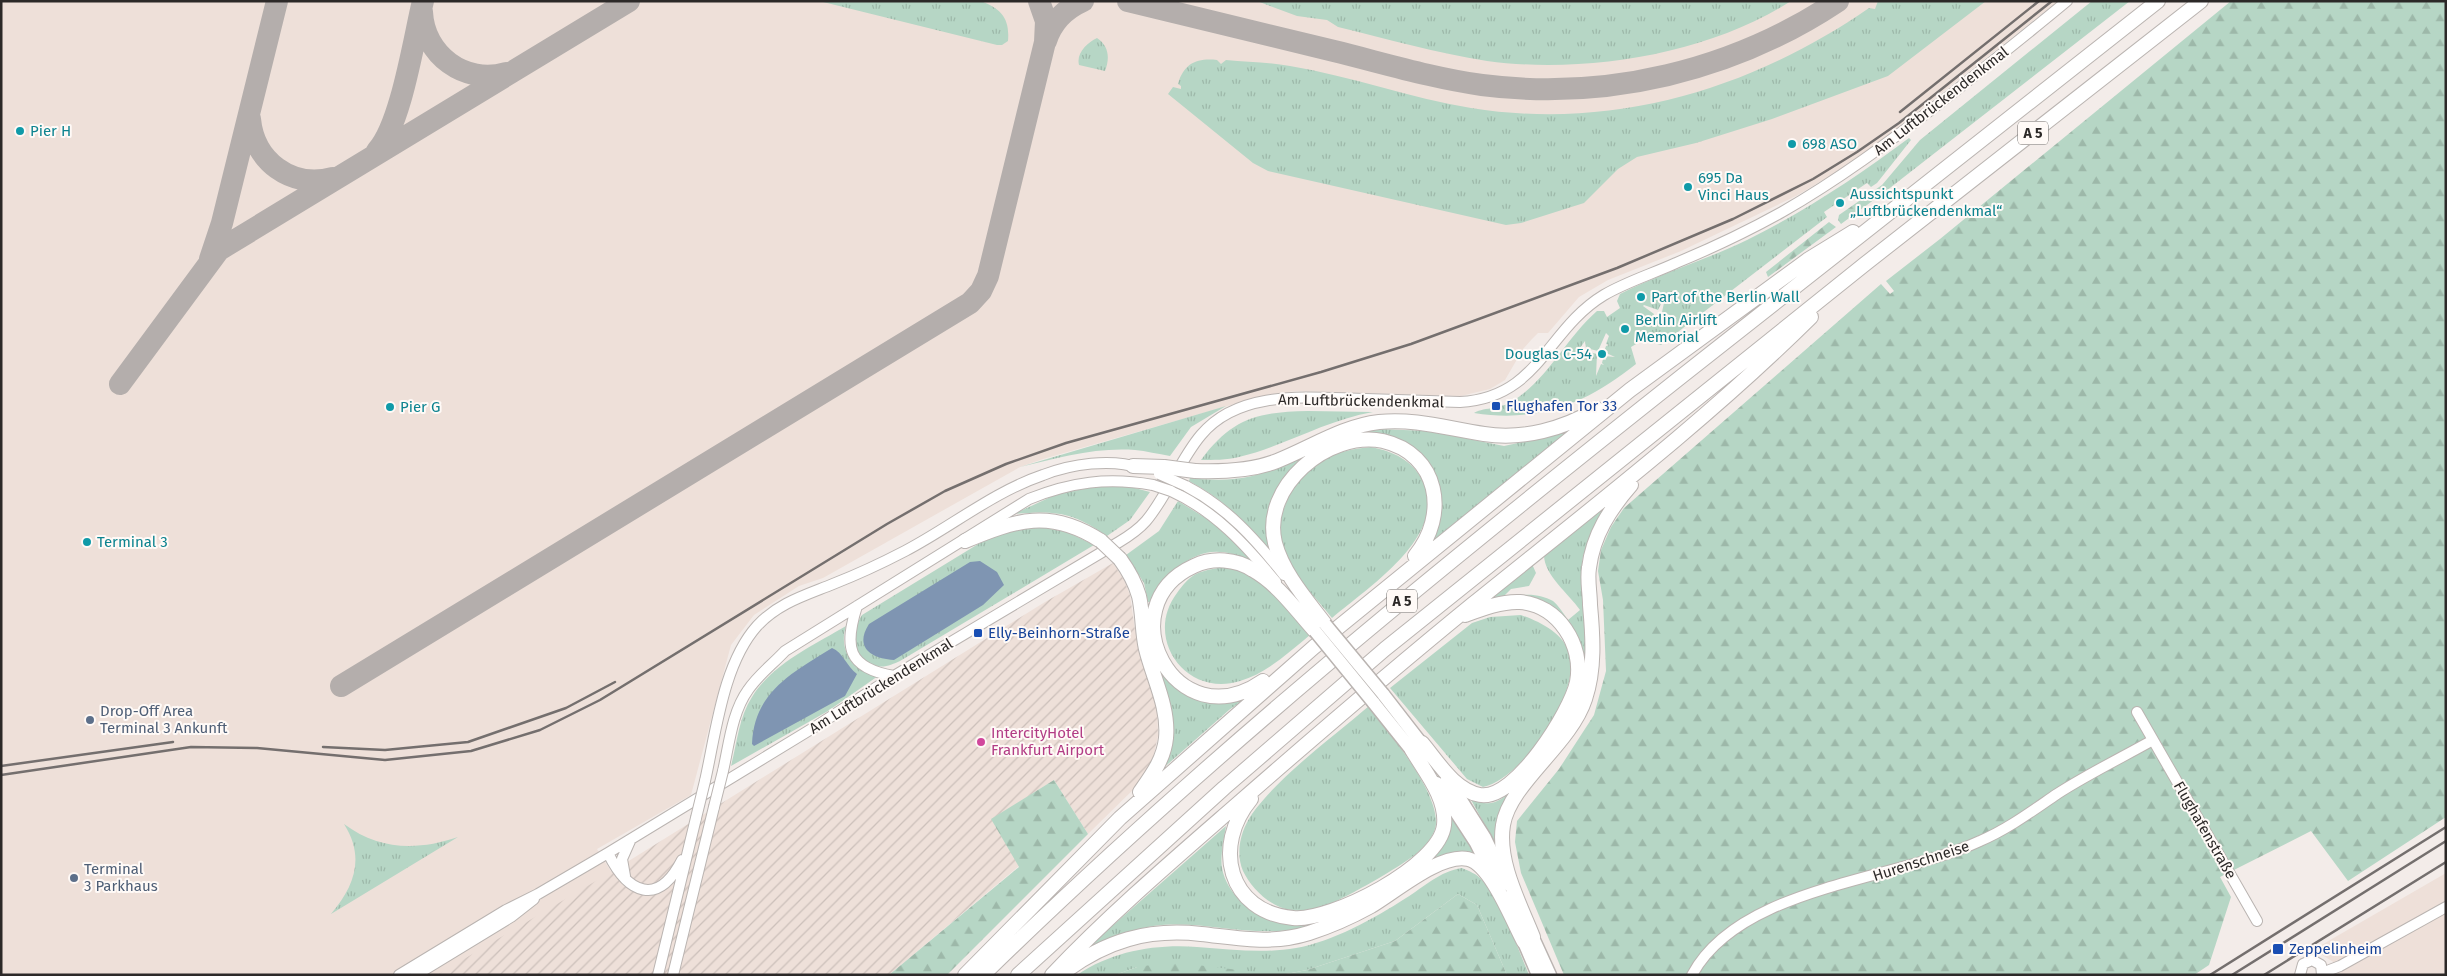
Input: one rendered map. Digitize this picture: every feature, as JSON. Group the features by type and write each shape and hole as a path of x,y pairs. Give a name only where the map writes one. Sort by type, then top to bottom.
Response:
{"highway":[{"name":"A 5","path":"982,975 1125,840 1320,668 1518,506 2158,1"},
{"name":"A 5","path":"1018,975 1114,885 1347,680 1546,518 1865,264 2201,1"},
{"path":"965,975 1120,818 1389,583 1630,390 1809,259 1894,209"},
{"path":"1052,975 1106,922 1273,773 1455,619 1683,433 1783,345 1865,264"},
{"path":"1133,466 1162,471 1228,472 1274,462 1339,433 1378,422 1418,423 1500,436 1533,433 1554,428 1587,415 1630,390"},
{"path":"1528,940 1502,846 1505,817 1517,794 1571,726 1585,700 1592,660 1588,569 1601,526 1622,496 1683,433"},
{"path":"1320,628 1285,568 1275,543 1273,524 1275,507 1287,484 1303,468 1333,449 1366,440 1390,444 1416,460 1432,485 1436,509 1429,537 1410,562 1389,583"},
{"path":"965,541 1019,521 1035,520 1078,528 1101,541 1120,559 1128,570 1139,596 1144,641 1151,670 1164,706 1166,732 1164,749 1158,764 1120,818"},
{"path":"1314,647 1249,690 1230,696 1209,696 1189,689 1171,675 1156,648 1153,622 1158,601 1177,577 1201,563 1224,560 1246,566 1261,575 1320,628"},
{"path":"1417,747 1467,791 1482,795 1496,793 1524,768 1556,729 1571,702 1577,681 1578,662 1573,643 1560,623 1544,609 1532,604 1514,602 1486,608 1455,619"},
{"path":"1273,773 1243,808 1234,828 1228,853 1231,870 1238,885 1247,896 1264,910 1284,917 1310,918 1346,906 1374,891 1416,864 1439,841 1444,825 1442,802 1417,747"},
{"path":"1060,975 1106,947 1142,934 1192,933 1258,941 1283,940 1302,936 1343,920 1364,909 1437,864 1460,858 1470,860 1483,869 1528,940"}],"main road":[{"path":"1320,628 1417,747 1476,843 1528,940 1550,975"},
{"path":"1528,940 1538,975"}],"street":[{"name":"Am Luftbrückendenkmal","path":"399,975 522,901 538,894 608,853 818,725 894,676 1135,532 1153,512 1192,446 1203,433 1222,418 1240,409 1276,399 1311,398 1460,402 1480,400 1500,394 1529,373 1573,321 1596,300 1622,286 1741,234 1847,172 1948,96 2067,1"},
{"path":"658,975 734,664 744,644 765,618 799,597 850,577 904,552 1020,484 1070,467 1092,465 1133,466"},
{"path":"1162,471 1214,501 1239,522 1320,628"},
{"path":"673,975 738,710 744,696 755,681 785,651 965,541 1008,510 1050,491 1074,484 1102,480 1153,485 1181,496 1214,516 1233,532 1320,628"},
{"path":"857,606 849,642 854,657 865,668 894,676"},
{"name":"Flughafenstraße","path":"2137,712 2257,921"},
{"name":"Hurenschneise","path":"1692,975 1702,960 1723,936 1736,926 1768,909 1798,897 1922,863 1979,842 2001,832 2059,793 2153,740"},
{"path":"629,882 623,869 622,859 624,851 632,838"},
{"path":"608,853 619,872 629,882 646,890 664,885 675,874 689,848"},
{"name":"Am Luftbrückendenkmal","path":"416,975 511,917 538,894"},
{"path":"2300,975 2303,964 2312,960 2321,965 2322,974 2340,966 2446,907"}],"shaded area":[{"path":"1,1 2058,1 1869,150 1833,174 1796,196 1681,251 1608,280 1579,297 1548,333 1538,333 1532,339 1523,349 1505,380 1490,389 1461,396 1297,391 1266,395 1043,459 1020,467 823,578 799,586 754,615 731,645 691,795 597,849 617,881 647,975 1,975"},
{"path":"1113,563 1124,580 1130,595 1135,630 1157,702 1158,736 1152,763 1140,783 1088,834 1054,780 992,819 1019,866 889,975 437,975 611,872 1045,602"},
{"path":"2446,873 2446,903 2335,963 2319,953 2306,954"},
{"path":"2446,913 2446,975 2335,975 2396,938"}],"green space":[{"path":"819,1 981,1 994,7 1003,15 1006,20 1008,41 1002,45 997,45"},
{"path":"1257,1 1791,1 1758,20 1722,35 1683,47 1644,56 1564,65 1487,61 1450,54 1338,27 1327,20 1297,16"},
{"path":"1878,1 1986,1 1888,76 1772,119 1696,143 1637,157 1618,169 1584,203 1521,223 1506,225 1268,171 1253,163 1168,94 1173,87 1181,89 1181,86 1178,84 1184,71 1192,63 1203,60 1217,60 1221,64 1226,60 1274,64 1313,70 1426,99 1471,108 1524,114 1577,113 1629,108 1680,97 1729,81 1778,61 1824,36 1869,8 1875,9"},
{"path":"2092,1 2130,1 1886,191 1882,185 1920,140"},
{"path":"2231,1 2446,1 2446,817 2348,881 2311,831 2220,877 2231,897 2209,965 2194,975 1564,975 1521,873 1515,842 1517,821 1559,769 1594,715 1606,671 1603,600 1598,571 1601,550 1611,527 1624,508 1881,284 1890,294 1894,291 1886,281"},
{"path":"1097,38 1104,45 1107,53 1108,61 1105,71 1079,65 1079,56 1083,49"},
{"path":"1909,138 1911,140 1877,183 1871,187 1867,183 1824,212 1827,217 1661,345 1643,340 1631,347 1636,364 1599,390 1580,400 1540,412 1519,415 1474,413 1508,404 1526,392 1597,311 1604,311 1607,317 1620,308 1617,301 1620,294 1747,240 1789,218 1850,180","holes":["1659,299 1669,301 1664,303 1662,312 1677,318 1663,318 1662,320 1659,317 1656,322 1657,316 1653,317 1654,314 1643,306 1658,310 1662,302","1606,333 1609,336 1606,344 1609,345 1605,349 1608,352 1604,352 1615,357 1604,356 1606,360 1603,359 1602,363 1604,365 1601,364 1596,376 1597,354 1585,351 1581,356 1580,348 1585,341 1586,348 1598,351"]},
{"path":"1882,185 1886,191 1841,224 1838,220 1839,215"},
{"path":"1829,222 1836,227 1768,277 1766,272"},
{"path":"1226,406 1191,427 1170,456 1135,450 1106,450 1077,454 1020,467"},
{"path":"1308,411 1373,412 1339,421 1239,457 1201,460 1224,435 1235,426 1247,420 1275,413"},
{"path":"1378,429 1429,431 1504,446 1563,433 1566,436 1430,543 1439,522 1440,503 1427,463 1362,437 1283,483 1271,553 1234,512 1189,481 1190,478 1221,480 1252,476 1284,465 1361,433"},
{"path":"1371,447 1394,454 1407,462 1418,473 1423,481 1428,501 1425,521 1415,540 1400,559 1383,576 1332,618 1301,580 1286,556 1282,542 1282,515 1293,489 1312,468 1334,454"},
{"path":"1099,486 1131,487 1150,492 1130,520 1107,536 1084,522 1063,514 1041,512 1014,514 1057,494"},
{"path":"1178,501 1217,525 1253,560 1250,562 1234,555 1219,552 1206,553 1193,558 1181,565 1171,576 1153,602 1148,602 1144,583 1126,555 1159,531"},
{"path":"1608,502 1597,521 1583,556 1581,574 1589,668 1572,711 1576,636 1514,598 1528,595 1549,599 1557,605 1568,620 1580,610 1552,577 1544,555"},
{"path":"1040,527 1067,532 1094,545 900,661 889,665 877,666 868,663 862,658 858,652 855,637 858,622 862,615 988,538 1015,529"},
{"path":"1532,564 1536,573 1529,586 1511,589 1502,598 1486,602"},
{"path":"1230,567 1255,579 1275,595 1310,635 1277,662 1259,673 1240,681 1220,684 1203,681 1187,672 1176,660 1168,645 1165,628 1168,610 1177,593 1188,580 1204,571"},
{"path":"1521,615 1550,629 1562,640 1570,655 1571,672 1566,691 1545,733 1514,769 1498,781 1483,787 1467,779 1390,688 1472,623 1490,617"},
{"path":"846,626 844,643 850,658 861,669 878,676 828,711 731,766 744,713 760,685 794,656"},
{"path":"1160,669 1172,682 1193,697 1203,699 1225,698 1256,691 1229,710 1160,771 1167,756 1157,671"},
{"path":"1369,706 1421,778 1434,809 1436,827 1423,848 1408,860 1336,901 1308,911 1291,910 1276,905 1256,890 1243,871 1239,849 1245,827 1263,800 1291,771"},
{"path":"1054,780 1088,834 947,975 889,975 1019,867 991,819"},
{"path":"1514,789 1498,824 1498,849 1470,798 1483,803 1494,802 1503,798"},
{"path":"1450,813 1479,858 1415,873 1445,840 1450,823"},
{"path":"344,824 357,833 371,839 399,846 428,845 458,837 331,914 346,893 354,871 354,848"},
{"path":"1226,826 1222,852 1222,868 1229,887 1235,895 1250,909 1268,919 1307,927 1287,930 1248,931 1192,925 1153,926 1124,934 1078,956"},
{"path":"1462,868 1478,876 1496,900 1509,925 1529,975 1507,975 1477,905 1458,894 1395,941 1307,970 1281,975 1137,967 1115,975 1077,975 1105,960 1150,948 1181,946 1271,951 1310,945 1338,935 1367,921 1446,872"},
{"path":"1458,894 1477,905 1507,975 1281,975 1307,970 1395,941"},
{"path":"1172,962 1281,975 1115,975 1137,967"}],"water":[{"path":"980,561 997,572 1004,585 983,605 894,660 878,657 867,650 863,639 869,624 970,562"},
{"path":"832,648 839,653 857,674 845,696 754,746 752,744 754,726 768,697 778,686 803,666"}],"taxiway":[{"path":"210,259 222,223 277,1"},
{"path":"377,151 393,122 400,102 423,1"},
{"path":"120,384 219,250 629,1"},
{"path":"341,686 970,303 981,291 988,276 1045,42 1046,21 1039,1"},
{"path":"1046,41 1060,17 1070,8 1083,1"},
{"path":"1128,1 1408,70 1482,85 1529,89 1621,84 1667,75 1712,63 1756,46 1798,25 1838,1"},
{"path":"422,12 430,41 449,63 476,75 491,76 506,73"},
{"path":"250,119 253,134 259,147 267,159 277,168 289,175 303,179 333,178"}],"railway":[{"path":"1900,112 2039,1"},
{"path":"1,775 191,747 257,748 385,760 471,751 540,730 600,700 887,524 945,491 1006,464 1066,443 1321,372 1411,344 1617,268 1733,219 1813,179 1857,152 1899,123 2052,1"},
{"path":"323,747 385,750 468,742 566,708 615,682"},
{"path":"1,766 173,742"},
{"path":"2210,975 2446,827"},
{"path":"2232,975 2446,841"},
{"path":"2264,975 2446,862"}],"place":[{"name":"Pier H","path":"20,131"},
{"name":"698 ASO","path":"1792,144"},
{"name":"695 Da Vinci Haus","path":"1688,187"},
{"name":"Aussichtspunkt „Luftbrückendenkmal“","path":"1840,203"},
{"name":"Part of the Berlin Wall","path":"1641,297"},
{"name":"Berlin Airlift Memorial","path":"1625,329"},
{"name":"Douglas C-54","path":"1602,354"},
{"name":"Flughafen Tor 33","path":"1496,406"},
{"name":"Pier G","path":"390,407"},
{"name":"Terminal 3","path":"87,542"},
{"name":"Elly-Beinhorn-Straße","path":"978,633"},
{"name":"Drop-Off Area Terminal 3 Ankunft","path":"90,720"},
{"name":"IntercityHotel Frankfurt Airport","path":"981,742"},
{"name":"Terminal 3 Parkhaus","path":"74,878"},
{"name":"Zeppelinheim","path":"2278,949"}]}
